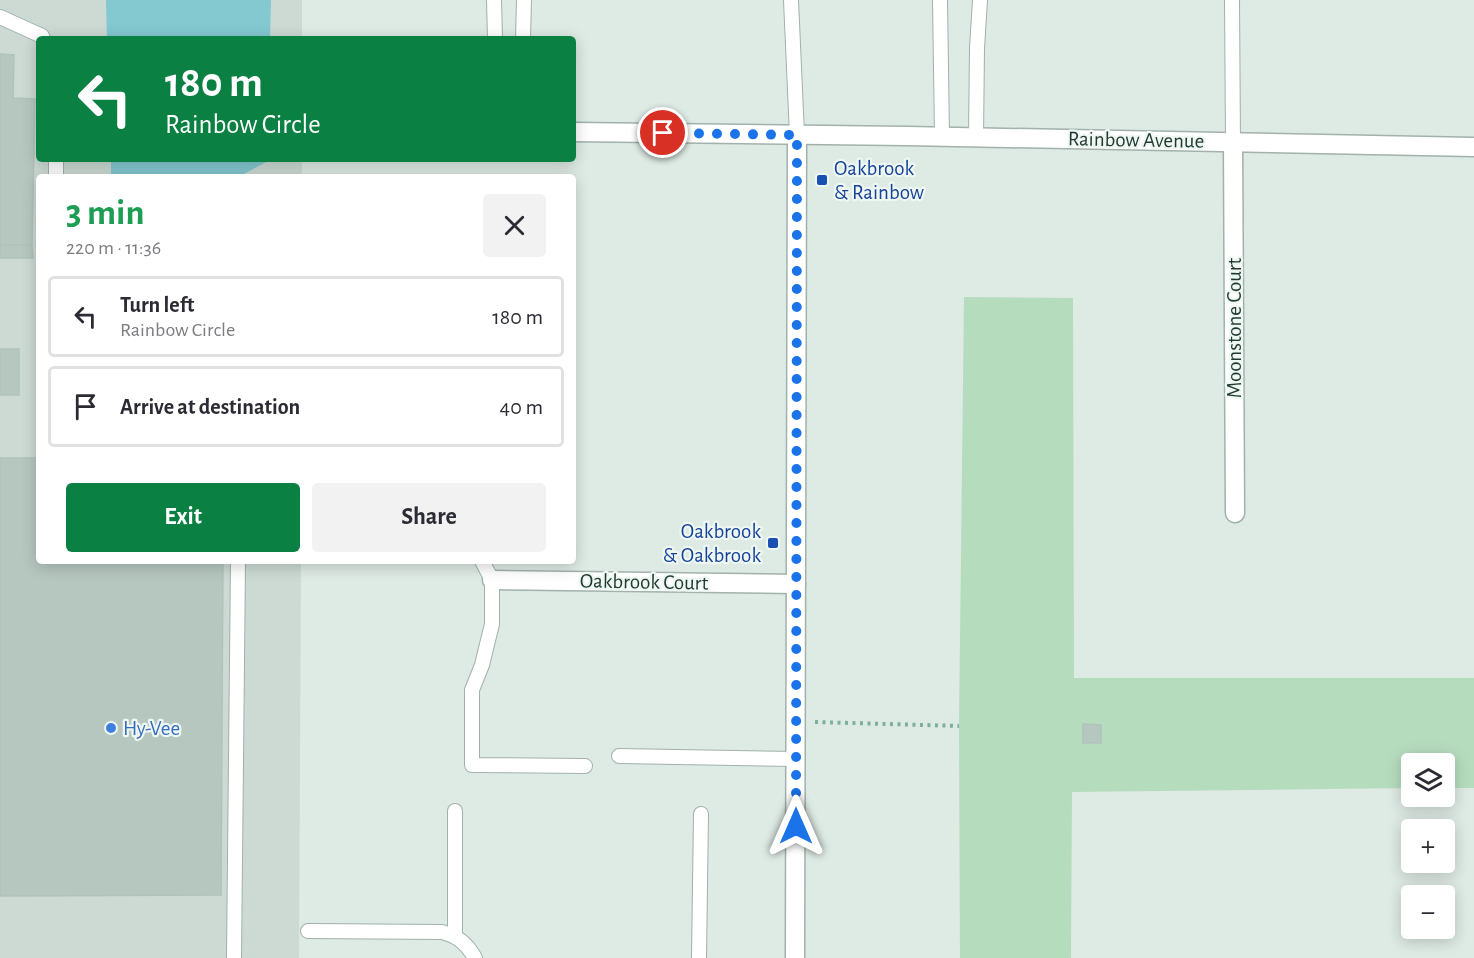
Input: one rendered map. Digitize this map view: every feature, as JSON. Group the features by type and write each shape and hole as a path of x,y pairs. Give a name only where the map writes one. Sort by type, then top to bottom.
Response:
{"street":[{"name":"Rainbow Avenue","path":"576,132 942,136 1474,147"},
{"path":"795,958 797,135"},
{"name":"Moonstone Court","path":"1233,142 1235,513"},
{"name":"Oakbrook Court","path":"492,580 796,584"}],"lane":[{"path":"494,0 495,36"},
{"path":"523,36 524,0"},
{"path":"791,0 797,135"},
{"path":"940,0 942,136"},
{"path":"976,137 980,0"},
{"path":"1232,0 1233,142"},
{"path":"0,18 42,36"},
{"path":"234,958 238,564"},
{"path":"484,564 492,580 492,624 482,665 472,690 472,765 585,766"},
{"path":"619,756 796,759"},
{"path":"455,811 456,935"},
{"path":"699,958 701,814"},
{"path":"308,931 442,932 456,935 475,958"}],"path":[{"path":"796,722 959,726"}],"shaded area":[{"path":"0,0 302,0 302,36 36,36 36,162 302,162 302,174 36,174 36,564 301,564 299,958 0,958"}],"green space":[{"path":"964,297 1073,298 1074,678 1474,678 1474,788 1455,788 1455,753 1401,753 1401,788 1072,792 1071,958 960,958 959,726"}],"water":[{"path":"106,0 271,0 270,36 107,36"},
{"path":"111,162 266,162 244,174 111,174"}],"building":[{"path":"0,54 14,55 13,98 35,99 32,245 0,245"},
{"path":"0,245 32,245 33,258 0,258"},
{"path":"0,349 19,349 19,395 0,395"},
{"name":"Hy-Vee","path":"0,458 36,458 36,564 223,564 221,895 0,896"},
{"path":"1083,724 1101,725 1101,743 1083,743"}],"place":[{"name":"Oakbrook & Rainbow","path":"822,180"},
{"name":"Oakbrook & Oakbrook","path":"773,543"},
{"name":"Hy-Vee","path":"111,728"}],"route":[{"path":"663,133 797,135 796,826"}]}
